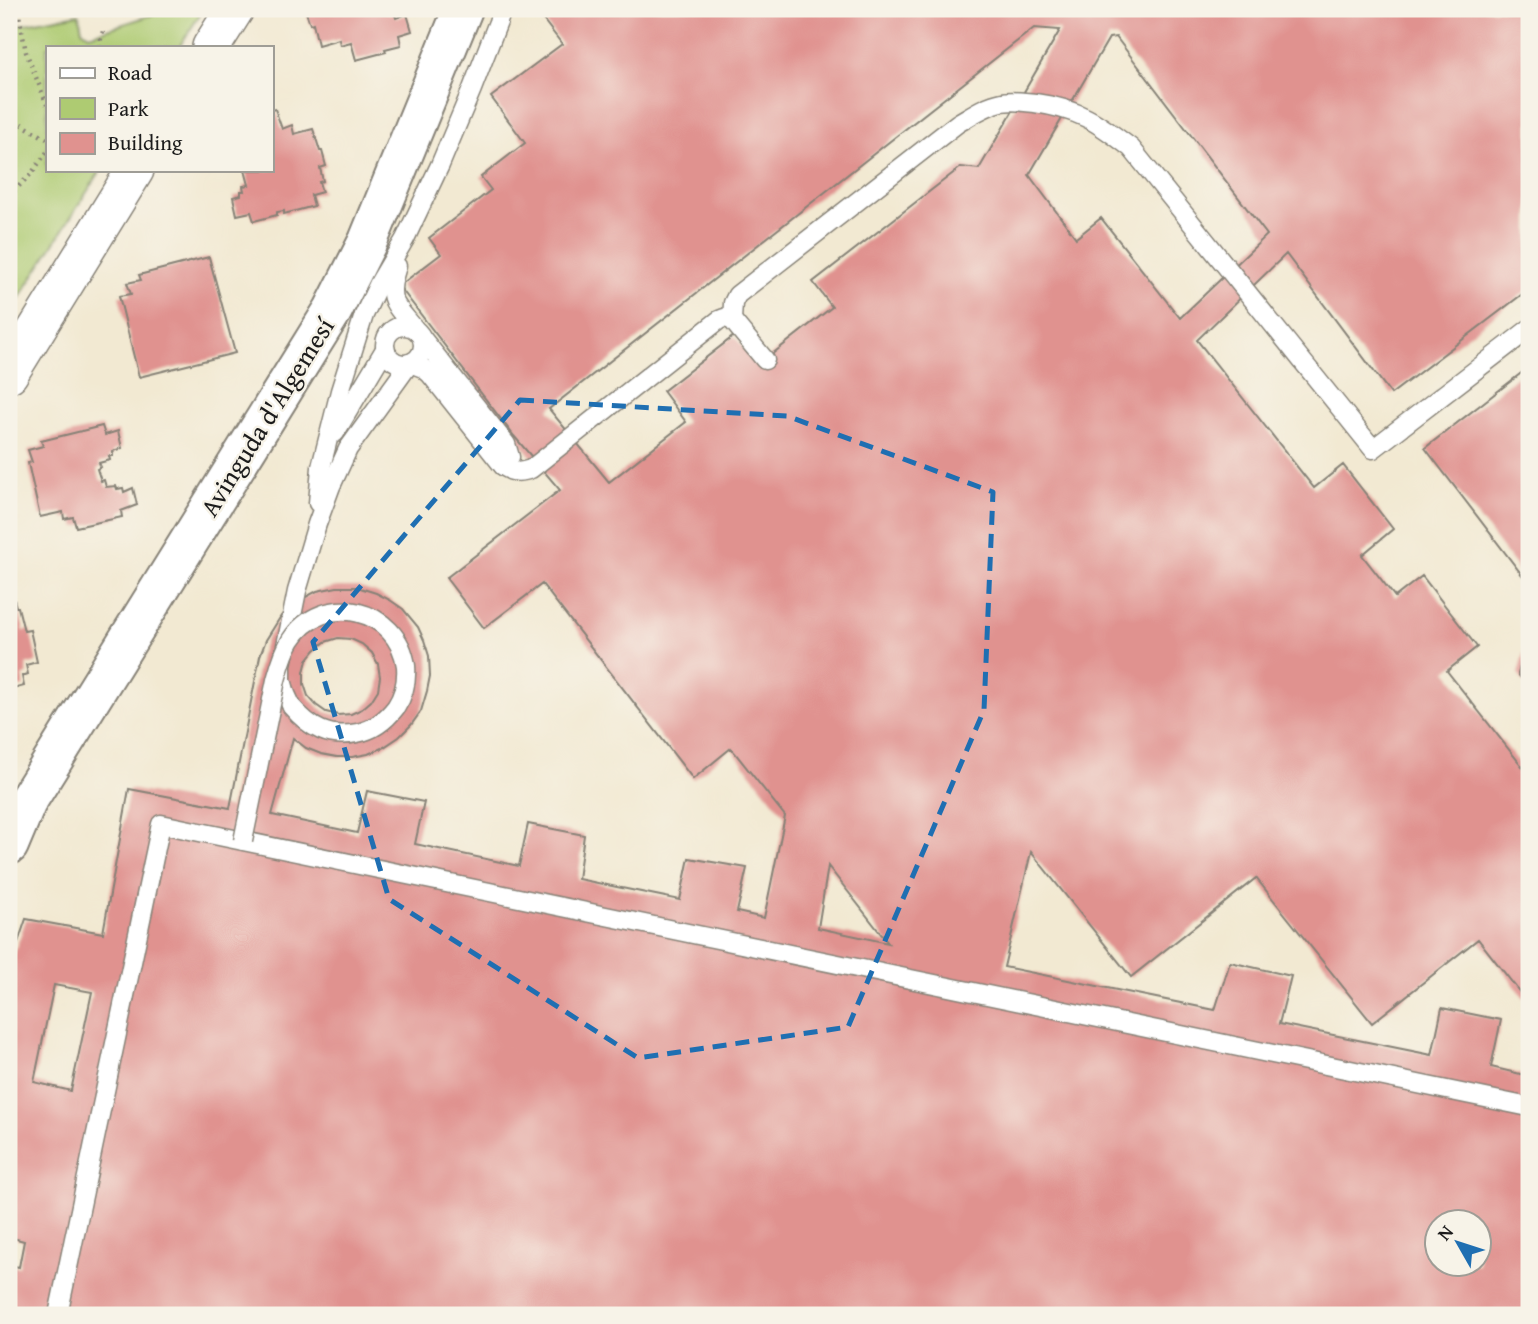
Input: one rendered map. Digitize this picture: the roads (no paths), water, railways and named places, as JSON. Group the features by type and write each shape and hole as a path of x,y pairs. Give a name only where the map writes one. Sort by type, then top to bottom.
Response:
{"street":[{"path":"212,46 235,9"},
{"name":"Avinguda d'Algemesí","path":"9,845 18,809 333,310 368,241 463,9"},
{"path":"9,374 134,172"}],"lane":[{"path":"317,524 321,467 340,391 364,315 405,239 445,152 502,13"},
{"path":"732,320 733,303 737,295 948,131 980,110 1002,102 1024,102 1055,106 1079,113 1131,148 1373,449 1529,329"},
{"path":"405,239 391,284 396,305 506,444 510,457 503,466"},
{"path":"375,293 373,317 392,360 416,365 429,374 503,466 516,472 531,469 719,320 732,320 765,360"},
{"path":"243,841 281,660 290,641 299,629 326,613 341,610 374,618 387,628 398,642 404,656 404,689 398,704 378,725 349,735 332,734 303,720 292,707 282,680 282,665 297,591 331,486 348,449 410,363 420,356 424,344 418,333 408,326 391,331 325,450"},
{"path":"58,1315 161,824 1529,1107"}]}
